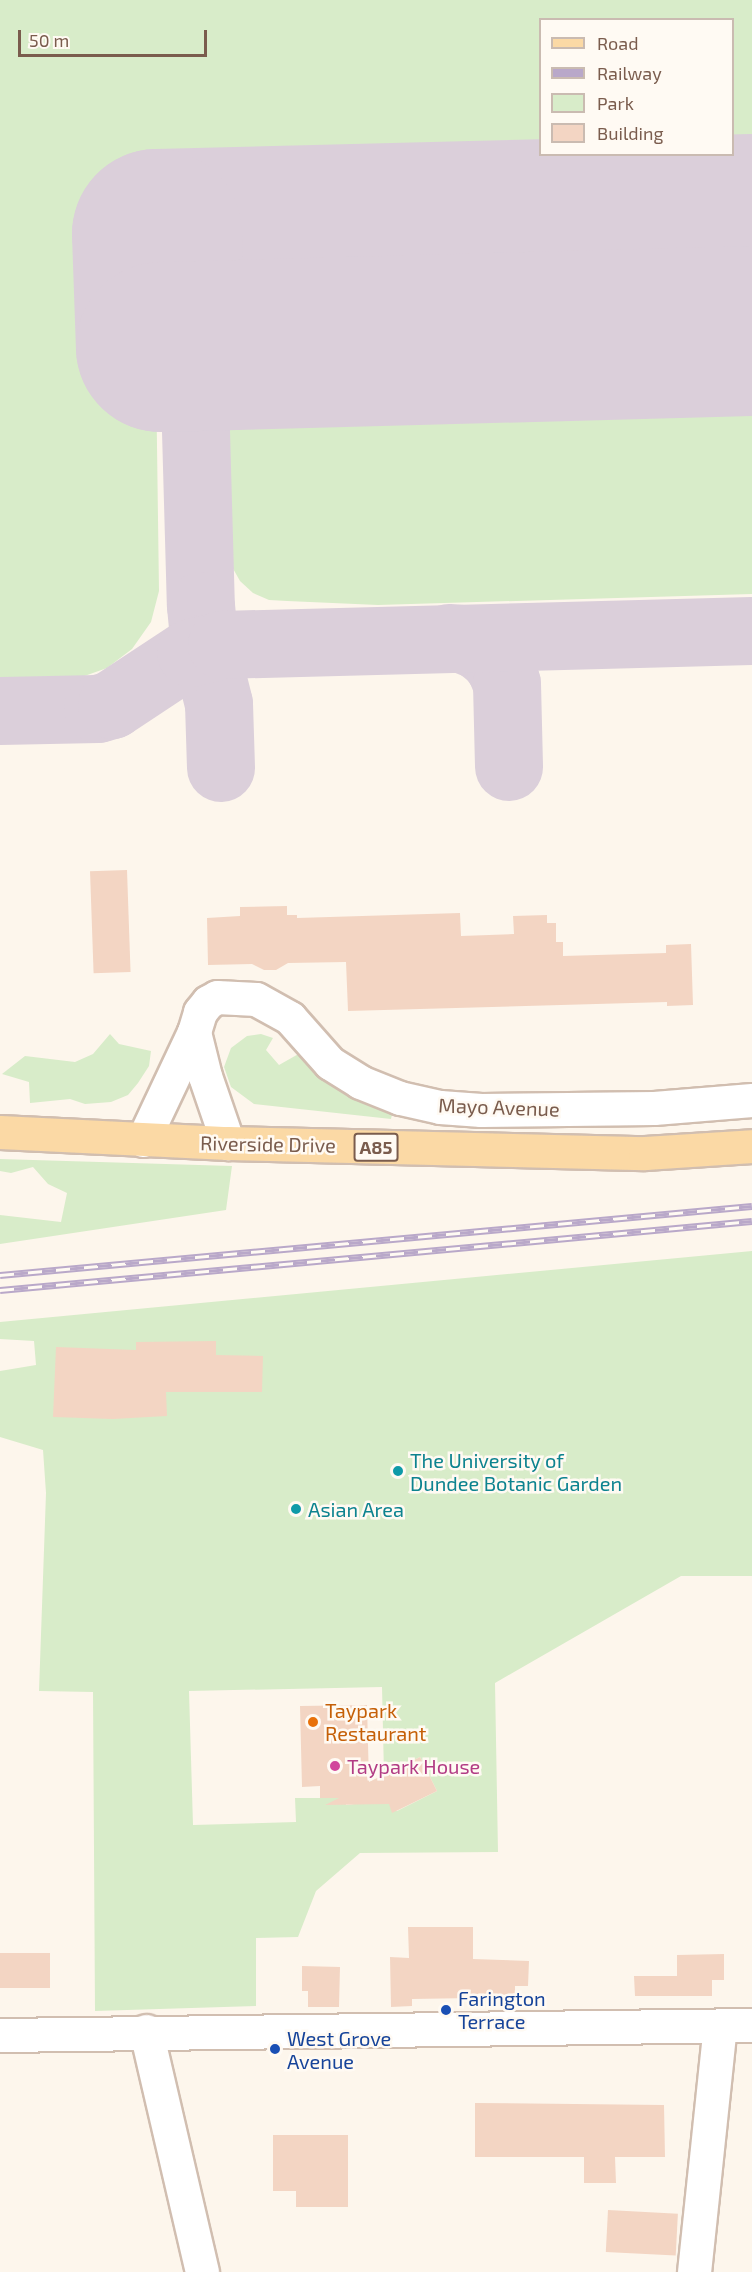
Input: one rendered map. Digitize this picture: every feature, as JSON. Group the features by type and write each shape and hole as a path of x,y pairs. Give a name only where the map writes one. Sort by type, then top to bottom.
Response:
{"main road":[{"name":"Riverside Drive","path":"0,1132 228,1143 645,1153 752,1146"}],"street":[{"name":"Mayo Avenue","path":"143,1140 194,1032 200,1012 208,1002 217,997 256,999 290,1018 330,1063 360,1082 400,1098 440,1107 481,1110 643,1108 752,1100"},
{"path":"194,1032 205,1076 228,1143"},
{"path":"0,2035 146,2031 752,2025"},
{"path":"694,2272 720,2026"},
{"path":"146,2031 202,2272"}],"green space":[{"path":"0,0 752,0 752,211 154,226 159,591 151,622 132,649 107,668 76,679 0,681"},
{"path":"752,325 752,594 378,605 269,600 253,593 240,581 231,565 222,421 227,393 241,367 263,348 289,337"},
{"path":"110,1034 119,1044 151,1051 149,1066 138,1083 128,1095 111,1102 85,1104 70,1099 30,1103 29,1082 2,1074 25,1056 75,1062 93,1054"},
{"path":"261,1034 273,1038 266,1050 279,1065 302,1052 325,1082 393,1110 391,1119 254,1104 231,1087 224,1067 231,1048 247,1036"},
{"path":"0,1159 232,1166 226,1210 0,1244 0,1215 61,1222 67,1193 48,1184 33,1167 11,1173 0,1171"},
{"name":"The University of Dundee Botanic Garden","path":"752,1251 752,1576 681,1576 495,1683 498,1852 360,1853 316,1891 298,1937 256,1938 256,2006 95,2011 93,1692 39,1691 46,1493 43,1450 0,1437 0,1371 36,1365 34,1341 0,1339 0,1322","holes":["382,1687 384,1775 420,1757 437,1791 397,1811 391,1809 391,1800 346,1805 346,1798 295,1798 296,1822 193,1825 189,1691"]}],"building":[{"path":"127,870 131,972 94,973 90,871"},
{"path":"287,906 287,915 297,915 297,918 460,913 461,936 514,934 513,916 547,915 547,923 556,923 556,942 563,942 563,956 666,953 666,945 691,944 693,1005 667,1006 667,1002 348,1011 346,962 288,963 276,970 264,970 252,964 208,965 207,918 240,916 240,907"},
{"path":"216,1341 216,1355 263,1356 262,1392 166,1392 167,1416 113,1419 53,1417 56,1347 136,1350 136,1342"},
{"name":"Taypark House","path":"367,1705 369,1782 420,1757 437,1791 392,1813 389,1804 325,1805 339,1798 320,1798 320,1786 302,1787 300,1706"},
{"path":"408,1927 473,1927 473,1959 529,1961 528,1986 515,1986 515,1995 473,1994 473,1998 412,1999 412,2006 391,2007 390,1957 409,1958"},
{"path":"0,1953 50,1953 50,1988 0,1988"},
{"path":"724,1954 724,1980 712,1980 712,1996 635,1996 634,1976 677,1976 677,1955"},
{"path":"302,1966 340,1967 339,2007 308,2007 308,1991 302,1991"},
{"path":"475,2103 664,2105 665,2157 615,2157 616,2183 584,2183 584,2157 475,2157"},
{"path":"273,2135 348,2135 348,2207 296,2207 296,2191 273,2191"},
{"path":"608,2210 678,2214 676,2256 606,2252"}],"taxiway":[{"path":"192,288 201,606 205,648 219,704 221,768"},
{"path":"0,711 98,709 112,705 191,653 222,645 752,631"},
{"path":"449,638 462,639 479,646 492,656 501,669 507,684 509,767"}],"runway":[{"path":"752,219 157,234 161,347 752,331"}],"railway":[{"path":"0,1275 752,1206"},
{"path":"0,1290 752,1221"}],"place":[{"name":"The University of Dundee Botanic Garden","path":"398,1471"},
{"name":"Asian Area","path":"296,1509"},
{"name":"Taypark Restaurant","path":"313,1722"},
{"name":"Taypark House","path":"335,1766"},
{"name":"Farington Terrace","path":"446,2010"},
{"name":"West Grove Avenue","path":"275,2049"}]}
